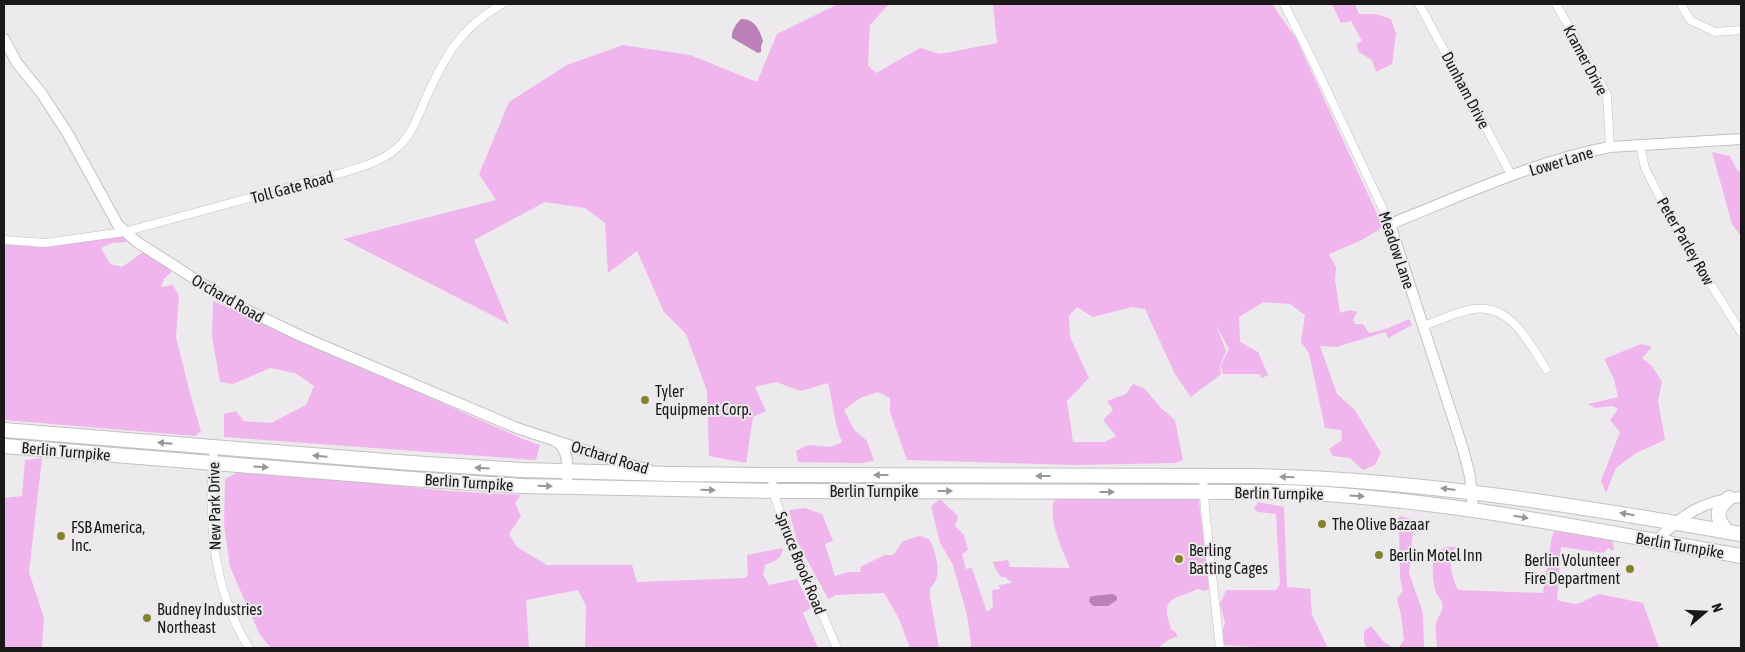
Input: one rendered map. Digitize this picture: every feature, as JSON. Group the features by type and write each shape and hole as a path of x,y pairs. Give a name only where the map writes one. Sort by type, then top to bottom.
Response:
{"highway":[{"name":"Berlin Turnpike","path":"4,430 440,465 567,471 772,475 1325,478 1472,492 1675,522 1741,534"},
{"name":"Berlin Turnpike","path":"4,446 448,481 567,487 774,491 1287,492 1352,496 1473,509 1741,556"},
{"path":"1727,532 1719,521 1719,508 1735,498"}],"street":[{"name":"Toll Gate Road","path":"4,240 45,243 124,232 344,172 380,160 400,145 408,135 440,68 450,50 464,32 483,15 502,4"},
{"name":"Meadow Lane","path":"1284,4 1306,45 1390,224 1463,449 1470,476 1473,509"},
{"name":"Dunham Drive","path":"1419,4 1512,176"},
{"name":"Kramer Drive","path":"1556,4 1607,95 1610,147"},
{"path":"1681,4 1690,20 1715,32 1741,30"},
{"name":"Orchard Road","path":"4,39 17,63 56,113 113,217 124,232 209,290 251,313 379,370 517,428 574,445 623,463 671,474"},
{"name":"Lower Lane","path":"1390,224 1512,176 1589,151 1610,147 1741,138"},
{"name":"Peter Parley Row","path":"1640,145 1645,168 1677,231 1741,332"},
{"path":"1423,326 1473,309 1489,309 1506,316 1525,336 1546,369"},
{"name":"Orchard Road","path":"550,438 563,446 566,451 567,487"},
{"name":"New Park Drive","path":"214,447 211,519 213,544 225,596 235,621 250,648"},
{"name":"Spruce Brook Road","path":"772,475 774,491 789,537 837,648"},
{"path":"1203,476 1220,648"},
{"path":"1656,541 1675,522 1696,508 1735,498"}],"shaded area":[{"path":"838,4 889,4 870,25 868,66 876,73 920,48 940,54 997,43 993,4 1272,4 1297,40 1383,227 1362,240 1329,254 1336,267 1335,280 1340,313 1350,310 1357,312 1353,320 1355,324 1363,324 1369,333 1386,329 1409,319 1412,325 1388,338 1386,332 1336,347 1320,346 1337,394 1355,410 1381,453 1375,465 1363,470 1350,458 1333,456 1329,449 1342,440 1341,430 1325,428 1309,353 1301,342 1305,315 1290,304 1263,302 1239,317 1240,342 1258,352 1268,375 1262,378 1259,374 1223,374 1221,365 1229,349 1216,325 1226,351 1220,366 1221,374 1191,397 1175,374 1145,309 1132,307 1093,317 1077,307 1069,316 1070,337 1089,378 1067,401 1073,442 1105,442 1116,436 1103,420 1113,410 1107,401 1126,394 1133,384 1144,388 1162,409 1175,420 1183,460 1176,463 1074,465 907,460 890,412 890,398 878,392 860,398 844,410 854,430 867,441 874,461 860,463 798,462 796,451 808,445 831,447 842,442 835,420 828,383 801,391 776,382 755,387 766,411 753,417 746,463 709,456 707,391 686,334 664,312 637,251 608,273 605,223 585,208 545,202 474,240 509,324 343,239 496,200 479,174 509,102 567,65 623,45 690,55 757,82 777,34"},
{"path":"1332,4 1355,4 1359,14 1376,14 1391,19 1396,33 1392,64 1376,72 1372,60 1359,52 1356,44 1362,41 1351,21 1341,23"},
{"path":"741,19 750,20 758,29 763,41 761,52 758,53 732,38 734,28"},
{"path":"1712,152 1730,156 1737,170 1741,173 1741,236 1732,224"},
{"path":"122,236 127,242 112,243 101,248 110,264 122,267 143,252 170,267 171,272 164,279 161,287 173,285 179,296 176,337 201,431 195,436 4,420 4,244 43,246"},
{"path":"213,301 540,445 536,460 224,437 224,414 236,411 244,421 271,423 306,405 314,386 295,373 270,368 233,384 220,382 212,336"},
{"path":"1641,344 1652,347 1642,358 1652,366 1662,382 1658,401 1665,440 1636,453 1616,468 1606,493 1601,481 1620,432 1610,420 1618,409 1613,406 1595,408 1588,404 1618,397 1614,379 1604,359"},
{"path":"42,458 29,572 44,618 42,648 4,648 4,498 22,496 25,460"},
{"path":"251,471 449,491 521,495 515,503 521,516 509,534 517,547 547,565 632,565 637,582 745,578 748,575 747,555 783,548 780,557 765,565 763,574 769,585 797,579 811,608 803,613 818,648 585,648 586,606 578,590 526,600 529,648 271,648 260,635 230,567 224,524 225,479 238,472"},
{"path":"1058,497 1195,498 1199,500 1209,589 1204,591 1198,589 1176,598 1168,605 1168,618 1171,629 1178,636 1168,640 1158,648 970,648 967,615 953,565 940,543 931,506 940,499 958,516 955,526 964,535 968,550 962,554 966,569 972,568 987,612 993,607 992,590 1000,589 999,585 1012,583 1005,577 1001,577 993,562 1008,560 1010,567 1070,568 1057,537 1053,520 1053,503"},
{"path":"1258,502 1284,507 1287,587 1310,589 1312,615 1328,648 1259,648 1223,645 1222,633 1225,623 1220,604 1226,590 1276,590 1280,584 1276,514 1258,512 1254,509"},
{"path":"805,508 822,514 833,541 825,544 835,576 849,572 861,572 860,567 885,555 893,555 903,541 920,536 929,539 934,551 938,571 937,578 930,588 930,596 939,648 910,648 899,619 884,593 836,595 828,599 797,541 789,510"},
{"path":"1400,516 1414,520 1409,573 1423,613 1424,648 1398,648 1404,640 1397,599 1403,590 1400,578 1399,528 1394,528 1393,525"},
{"path":"1555,530 1611,540 1614,551 1608,548 1604,553 1561,547 1557,600 1574,604 1599,594 1643,603 1659,648 1437,648 1436,624 1442,606 1441,600 1436,593 1433,569 1436,555 1440,550 1447,547 1456,547 1451,557 1451,562 1452,574 1458,590 1543,593 1552,537"},
{"path":"1113,594 1117,597 1117,600 1108,606 1093,606 1089,602 1090,597 1093,596"},
{"path":"1371,626 1384,642 1394,648 1366,648 1364,631"}],"place":[{"name":"Tyler Equipment Corp.","path":"645,400"},
{"name":"The Olive Bazaar","path":"1322,524"},
{"name":"FSB America, Inc.","path":"61,536"},
{"name":"Berlin Motel Inn","path":"1379,555"},
{"name":"Berling Batting Cages","path":"1179,559"},
{"name":"Berlin Volunteer Fire Department","path":"1630,569"},
{"name":"Budney Industries Northeast","path":"147,618"}]}
